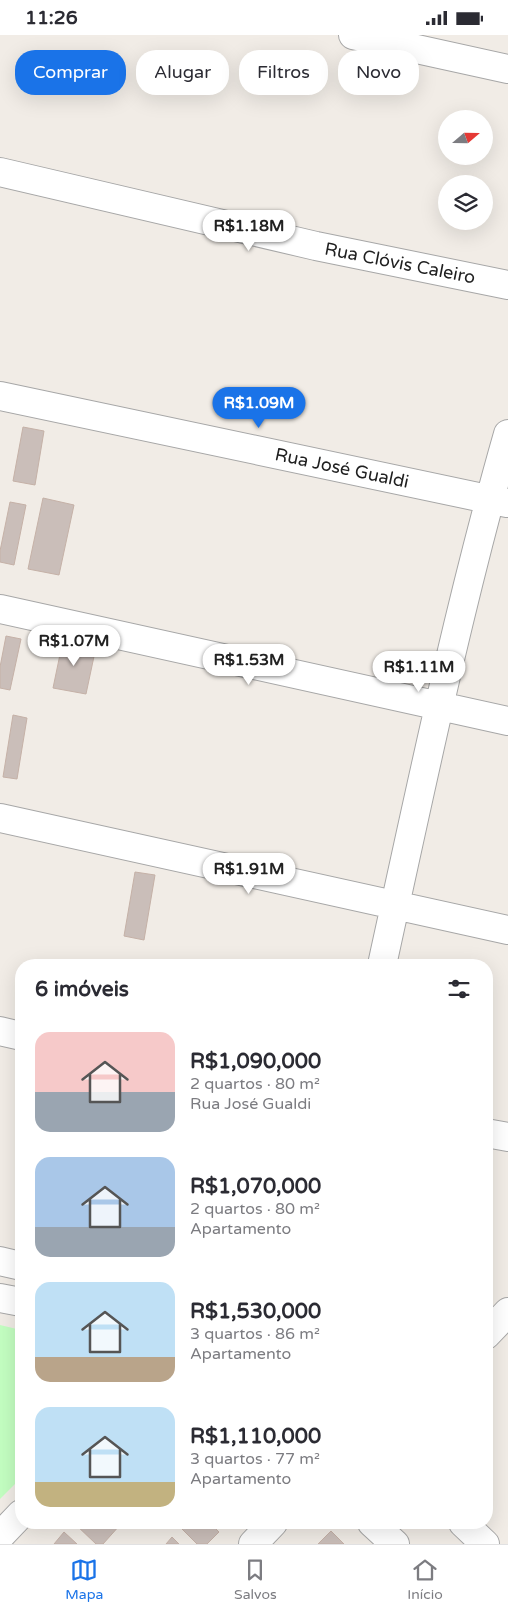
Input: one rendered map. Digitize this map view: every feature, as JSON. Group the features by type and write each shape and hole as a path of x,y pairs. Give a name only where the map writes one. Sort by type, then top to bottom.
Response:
{"street":[{"path":"352,35 508,69"},
{"name":"Rua Clóvis Caleiro","path":"0,172 316,246 508,285"},
{"name":"Rua José Gualdi","path":"0,397 499,501"},
{"path":"383,959 438,705 499,501 508,434"},
{"path":"0,609 508,721"},
{"path":"0,818 508,930"},
{"path":"0,1031 15,1035"},
{"path":"493,1134 508,1137"},
{"path":"0,1261 15,1264"},
{"path":"0,1298 15,1301"},
{"path":"493,1328 508,1312"},
{"path":"0,1536 15,1520"},
{"path":"253,1544 267,1529"},
{"path":"379,1529 395,1544"},
{"path":"470,1529 486,1544"}],"green space":[{"path":"0,1325 15,1329 15,1484 0,1499"}],"building":[{"path":"23,427 44,431 35,485 13,481"},
{"path":"43,498 74,505 59,575 28,569"},
{"path":"10,502 26,505 14,565 0,562 0,551"},
{"path":"6,636 21,639 10,690 0,688 0,667"},
{"path":"63,640 96,647 86,694 53,688"},
{"path":"13,715 27,718 17,779 3,777"},
{"path":"135,872 155,875 144,940 124,936"},
{"path":"80,1529 116,1529 103,1544 96,1544"},
{"path":"182,1529 216,1529 219,1532 207,1544 197,1544"},
{"path":"331,1531 344,1544 318,1544"},
{"path":"64,1532 77,1544 54,1544"},
{"path":"172,1537 179,1544 166,1544"}]}
